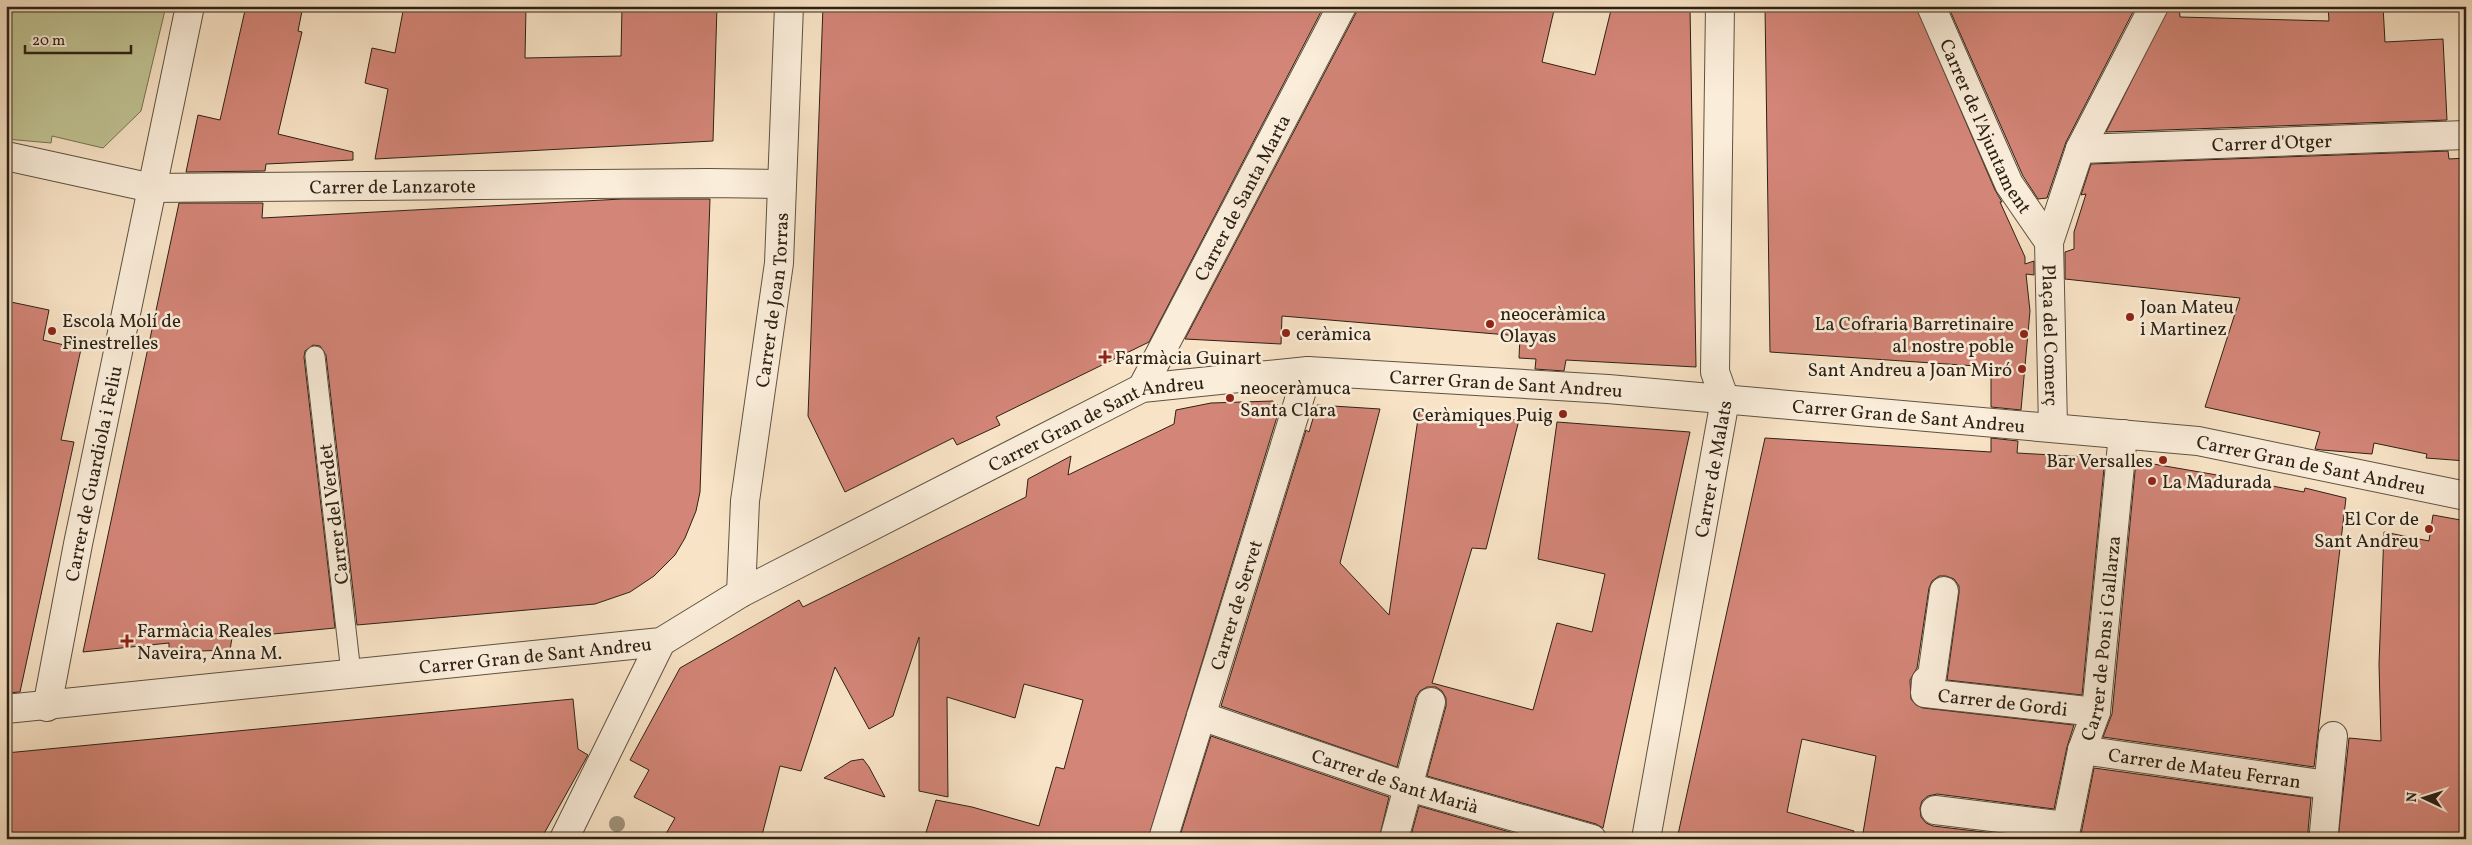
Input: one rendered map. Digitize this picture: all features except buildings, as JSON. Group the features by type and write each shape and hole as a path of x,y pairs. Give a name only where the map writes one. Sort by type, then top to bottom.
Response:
{"street":[{"name":"Carrer de Guardiola i Feliu","path":"47,707 78,544 190,6"},
{"name":"Carrer de Joan Torras","path":"741,593 745,501 779,263 789,6"},
{"name":"Carrer de Santa Marta","path":"1142,388 1342,6"},
{"name":"Carrer de Malats","path":"1646,839 1725,400 1715,372 1720,6"},
{"name":"Carrer de l'Ajuntament","path":"1930,6 2009,184 2049,242"},
{"path":"2049,242 2080,148 2154,6"},
{"name":"Carrer d'Otger","path":"2080,148 2466,135"},
{"name":"Carrer de Lanzarote","path":"6,156 152,188 700,183 782,184"},
{"name":"Plaça del Comerç","path":"2049,242 2054,427"},
{"name":"Carrer Gran de Sant Andreu","path":"6,709 47,707 351,673 661,642 741,593 1142,388 1308,371 1608,389 2198,441 2466,496"},
{"name":"Carrer de Servet","path":"1163,839 1308,371"},
{"name":"Carrer de Pons i Gallarza","path":"2065,832 2082,750 2096,712 2123,434"},
{"name":"Carrer de Gordi","path":"1944,591 1932,676 1926,681 1925,693 2096,712"},
{"path":"564,839 661,642"},
{"path":"1394,839 1431,702"},
{"name":"Carrer de Sant Marià","path":"1201,716 1409,787 1592,839"},
{"path":"2324,832 2333,736"},
{"name":"Carrer de Mateu Ferran","path":"2082,750 2328,785"},
{"path":"1935,810 2065,832"}],"lane":[{"name":"Carrer del Verdet","path":"314,356 351,673"}],"green space":[{"path":"6,6 166,6 141,111 103,148 52,136 51,143 6,139"}],"place":[{"name":"Joan Mateu i Martinez","path":"2130,317"},
{"name":"neoceràmica Olayas","path":"1490,324"},
{"name":"Escola Molí de Finestrelles","path":"52,331"},
{"name":"ceràmica","path":"1286,333"},
{"name":"La Cofraria Barretinaire al nostre poble","path":"2024,334"},
{"name":"Farmàcia Guinart","path":"1105,357"},
{"name":"Sant Andreu a Joan Miró","path":"2022,369"},
{"name":"neoceràmuca Santa Clara","path":"1230,398"},
{"name":"Ceràmiques Puig","path":"1563,414"},
{"name":"Bar Versalles","path":"2163,460"},
{"name":"La Madurada","path":"2152,481"},
{"name":"El Cor de Sant Andreu","path":"2429,529"},
{"name":"Farmàcia Reales Naveira, Anna M.","path":"127,641"}]}
